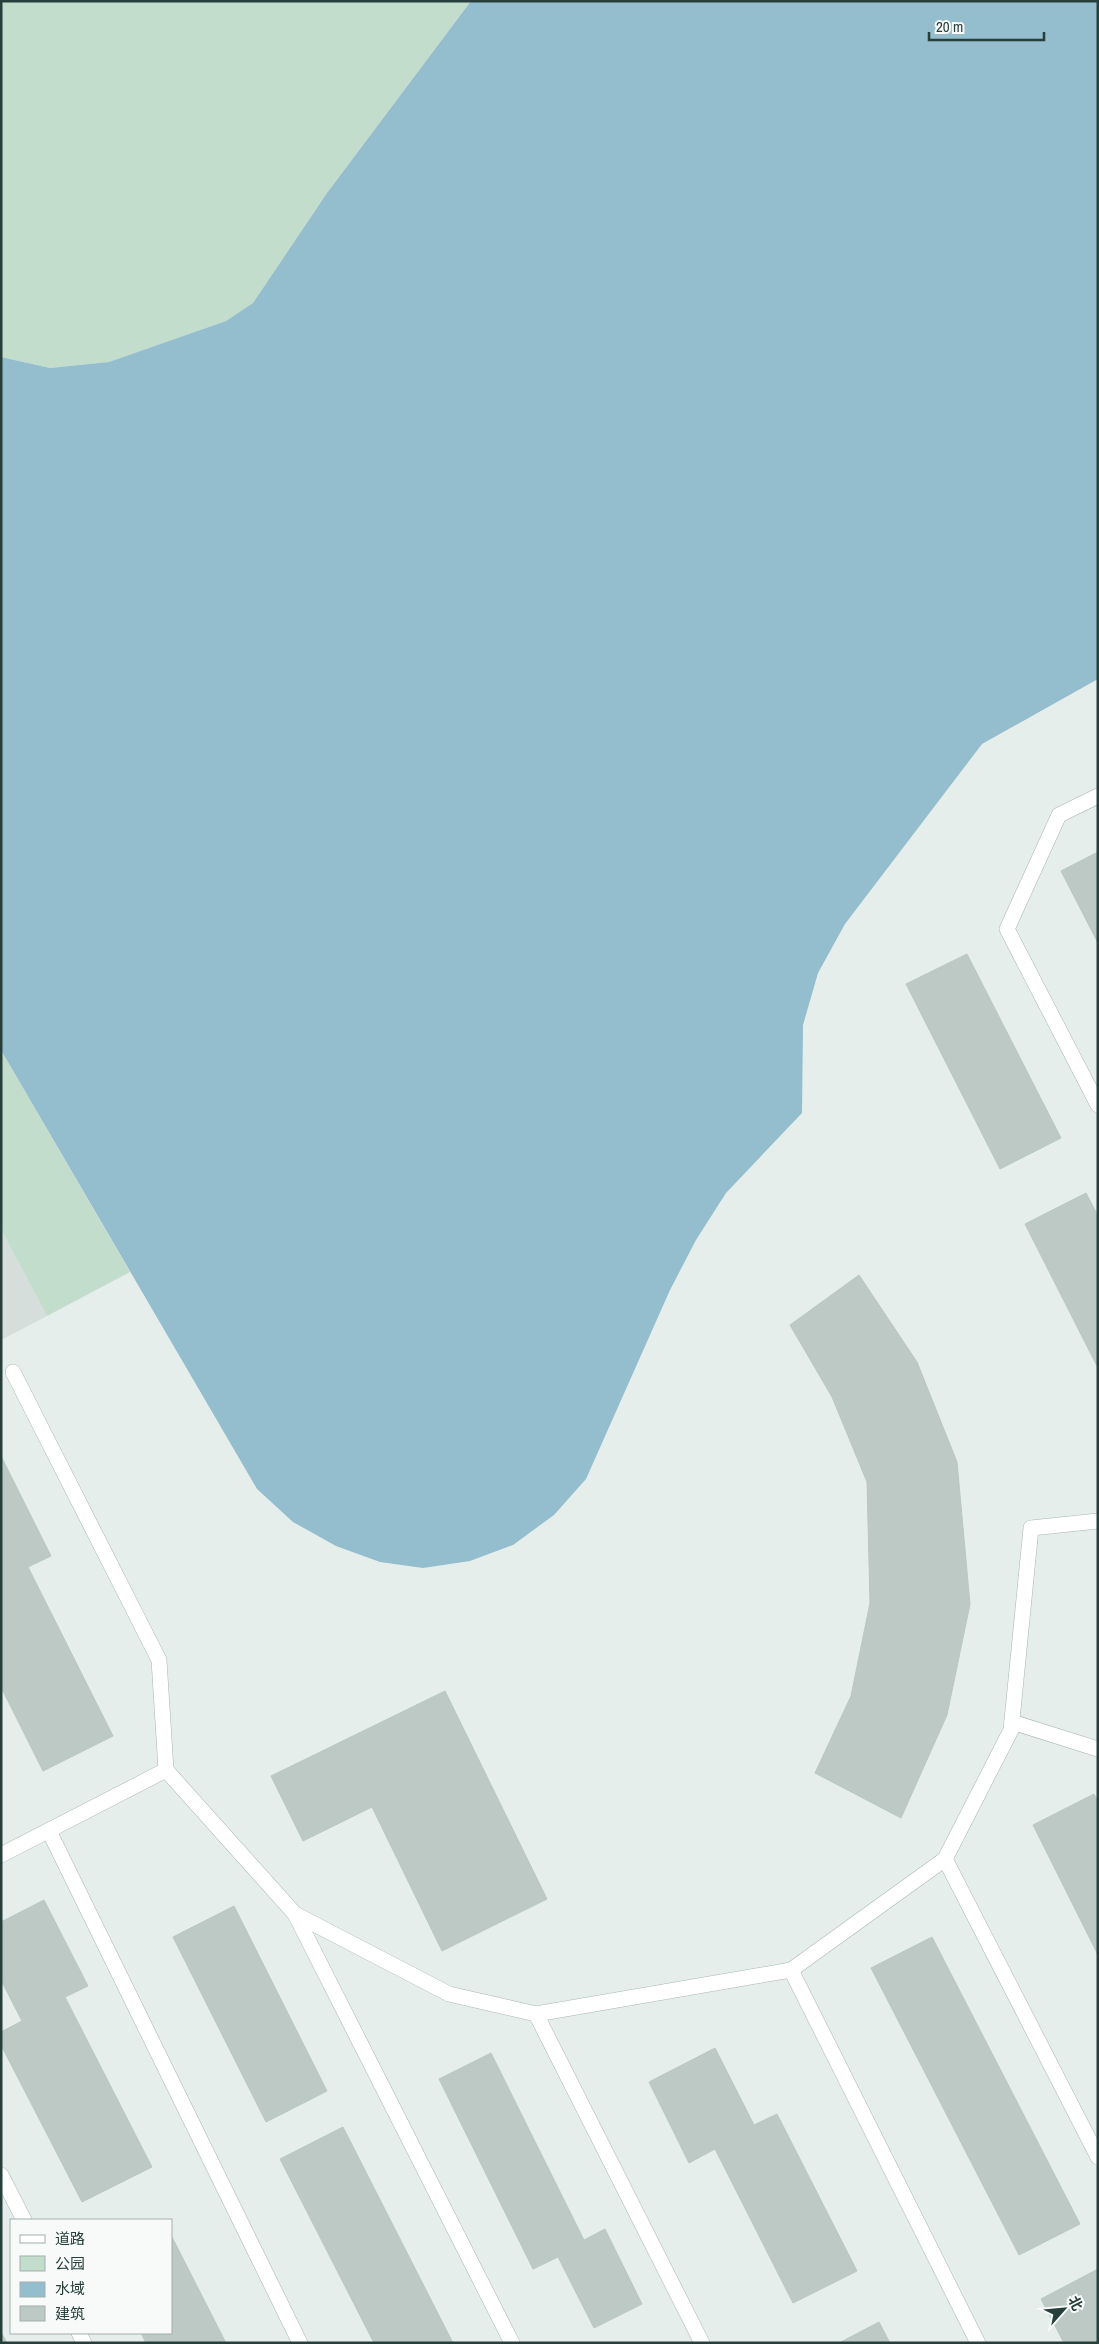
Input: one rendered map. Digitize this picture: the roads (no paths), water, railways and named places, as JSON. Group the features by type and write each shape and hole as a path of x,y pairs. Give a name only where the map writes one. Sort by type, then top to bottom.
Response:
{"street":[{"path":"1098,796 1058,815 1007,929 1098,1105"},
{"path":"13,1372 159,1660 166,1770 296,1914 512,2343"},
{"path":"296,1914 449,1994 536,2014 791,1970 945,1859 1011,1730 1031,1528 1098,1522"},
{"path":"1012,1722 1098,1749"},
{"path":"2,1853 49,1831 166,1770"},
{"path":"49,1831 300,2343"},
{"path":"945,1859 1098,2157"},
{"path":"791,1970 978,2343"},
{"path":"536,2014 702,2343"},
{"path":"1,2175 23,2219"}],"water":[{"path":"471,1 1098,1 1098,679 982,744 845,924 818,973 803,1025 802,1113 726,1193 696,1240 670,1290 586,1479 554,1515 513,1545 470,1561 423,1568 380,1562 336,1546 293,1522 257,1489 1,1050 1,357 50,368 109,362 226,321 253,303 327,193"}]}
